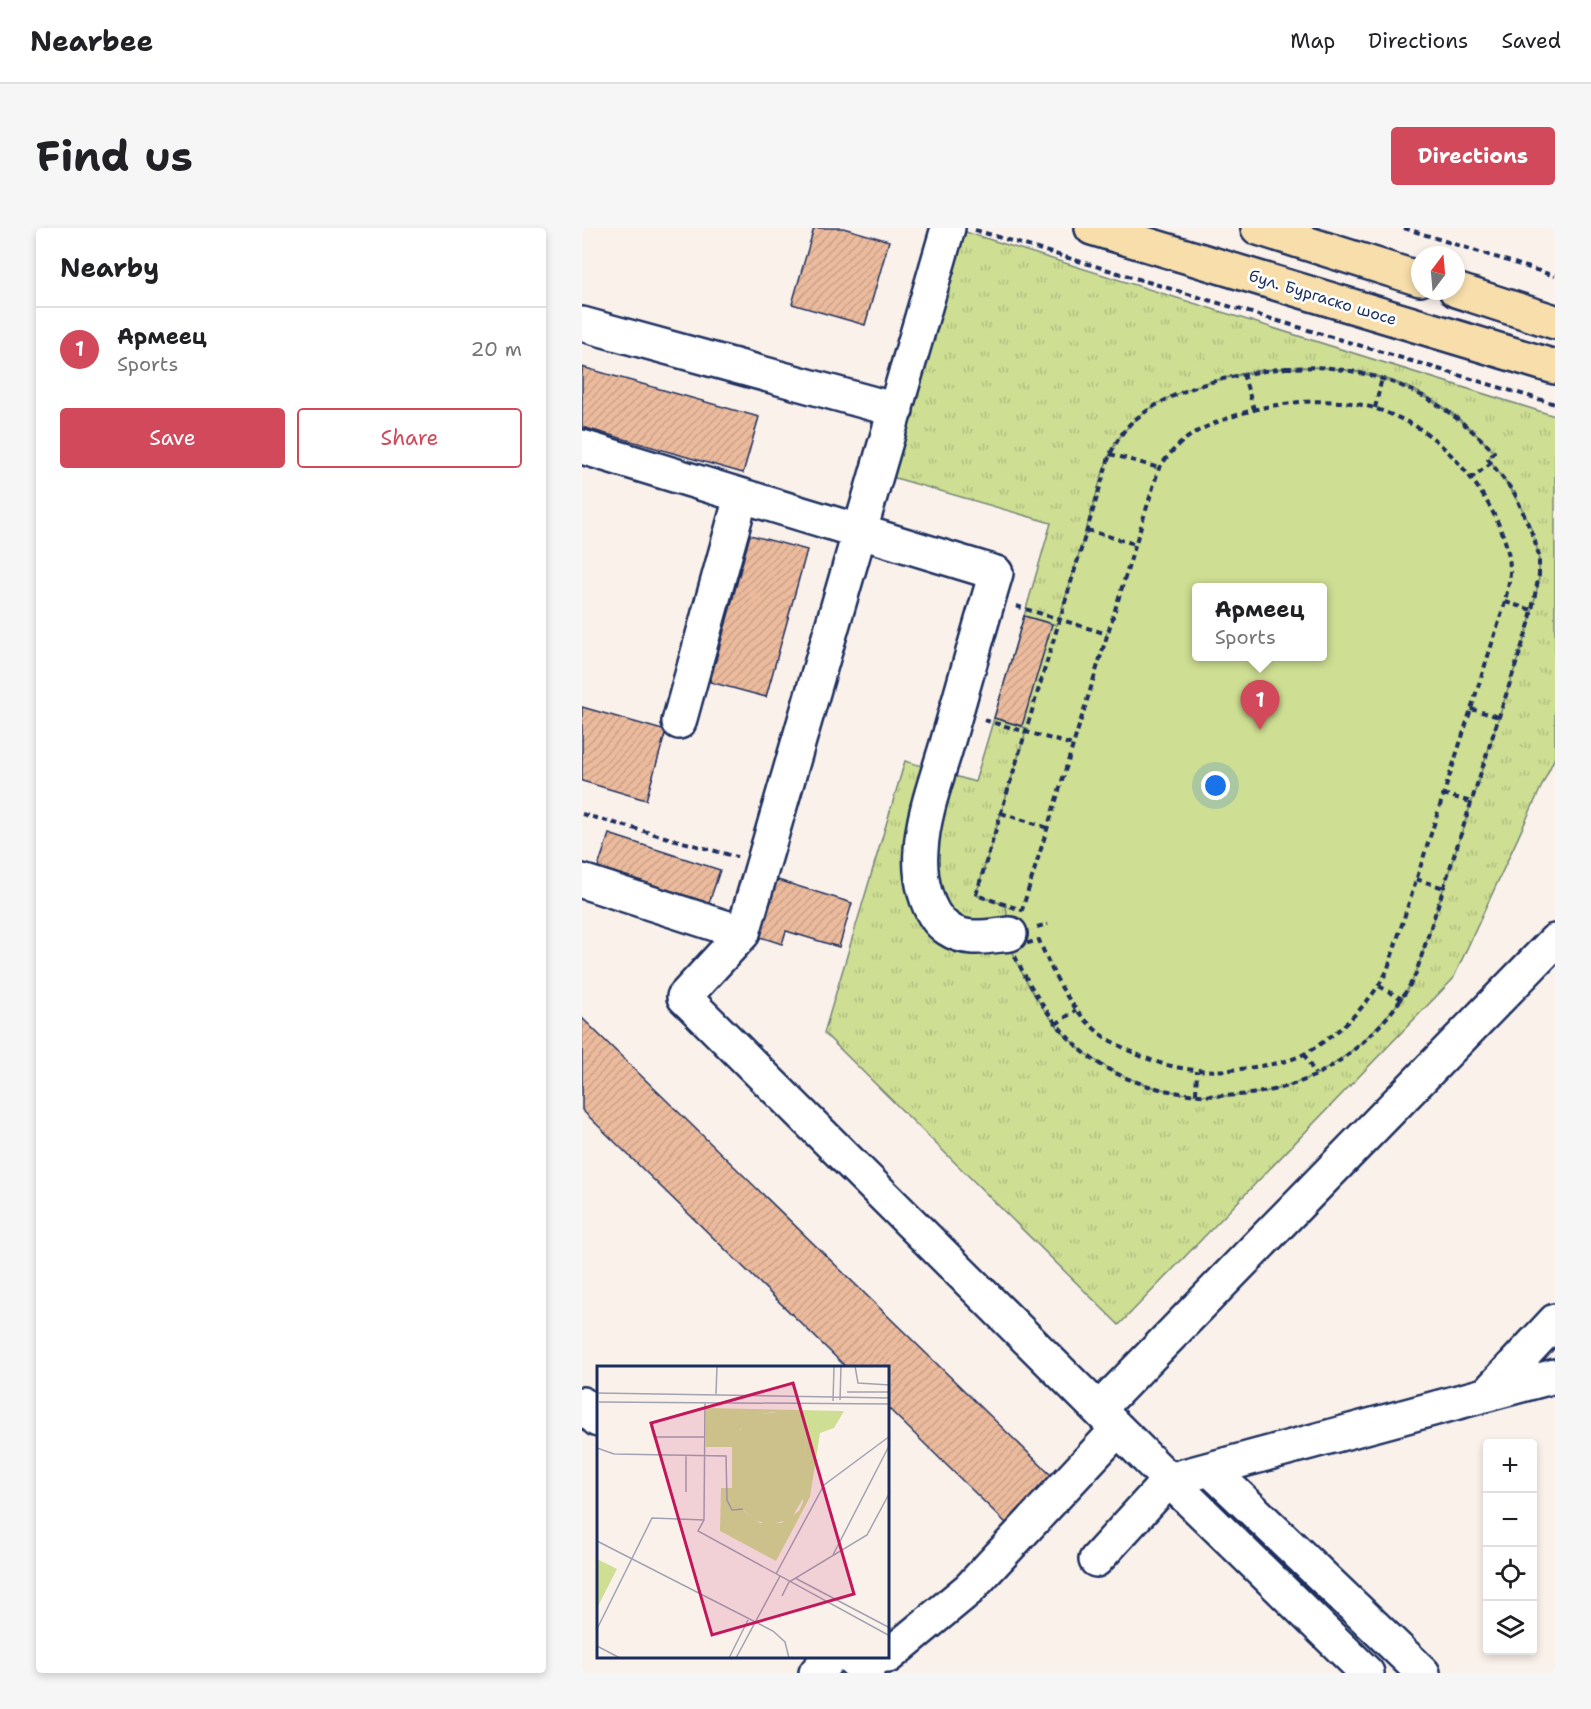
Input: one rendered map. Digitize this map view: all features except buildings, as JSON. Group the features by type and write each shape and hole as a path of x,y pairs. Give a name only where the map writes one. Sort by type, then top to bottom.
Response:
{"main road":[{"name":"бул. Бургаско шосе","path":"1092,228 1555,367"},
{"path":"1258,228 1411,276"},
{"path":"1465,294 1555,322"}],"street":[{"path":"948,228 743,933 684,997 1169,1480 1367,1673"},
{"path":"582,324 896,410"},
{"path":"582,447 996,573 923,832 921,851 924,884 930,907 939,921 948,929 970,938 1020,941"},
{"path":"679,722 741,497"},
{"path":"582,881 743,933"},
{"path":"890,1654 969,1589 1109,1419 1555,941"},
{"path":"1487,1394 1555,1321"},
{"path":"1096,1560 1169,1480 1555,1376"},
{"path":"582,1404 597,1418"},
{"path":"1210,1469 1423,1673"},
{"path":"816,1673 829,1658"},
{"path":"852,1658 867,1673 886,1658"}],"path":[{"path":"968,228 1555,404"},
{"path":"1404,228 1555,276"},
{"path":"1286,368 1335,368 1382,378 1424,394 1450,413 1494,452 1488,459 1515,494 1534,538 1539,556 1539,575 1532,610 1416,973 1402,999 1356,1048 1315,1075 1293,1084 1256,1093 1223,1096 1180,1093 1143,1085 1111,1070 1087,1055 1056,1024 1025,978 1020,941 1051,970 1076,1010 1098,1033 1142,1058 1178,1069 1235,1071 1283,1062 1304,1054 1345,1024 1379,986 1386,971 1505,602 1510,568 1503,534 1483,496 1454,459 1419,429 1374,408 1320,402 1281,404 1254,409 1216,422 1192,434 1173,448 1159,468 1022,910 976,895 1110,454 1130,425 1150,409 1178,393 1243,374 1286,368"},
{"path":"1243,374 1254,409"},
{"path":"1374,408 1382,378"},
{"path":"1110,454 1159,468"},
{"path":"1470,479 1491,463"},
{"path":"1087,530 1135,544"},
{"path":"988,598 1107,634"},
{"path":"1505,602 1532,610"},
{"path":"1471,709 1499,717"},
{"path":"956,711 1073,746"},
{"path":"1443,794 1472,802"},
{"path":"1001,813 1048,828"},
{"path":"582,814 762,871"},
{"path":"1416,879 1444,888"},
{"path":"1379,986 1402,999"},
{"path":"1056,1024 1076,1010"},
{"path":"1304,1054 1315,1075"},
{"path":"1196,1094 1197,1071"}],"green space":[{"path":"956,229 1555,416 1555,757 1453,979 1119,1325 824,1033 905,761 975,782 994,718 1027,728 976,895 1006,905 1011,948 1143,1085 1180,1093 1223,1096 1315,1075 1356,1048 1402,999 1416,973 1529,624 1539,575 1539,556 1515,494 1488,459 1493,452 1443,406 1399,383 1372,375 1317,367 1261,371 1207,383 1183,392 1148,411 1128,427 1115,445 1107,462 1057,626 1024,616 1051,523 885,475"},
{"path":"1286,368 1331,368 1382,379 1423,396 1460,421 1494,452 1488,459 1524,513 1536,543 1539,559 1539,575 1529,624 1416,973 1407,989 1367,1037 1339,1061 1323,1071 1288,1086 1259,1093 1229,1096 1170,1091 1141,1083 1089,1056 1065,1035 1043,1009 1026,980 1010,945 1006,905 976,895 1027,728 994,718 1024,616 1057,625 1100,482 1114,445 1121,435 1146,411 1164,400 1183,391 1223,379"}],"place":[{"name":"Армеец","path":"1260,730"}]}
